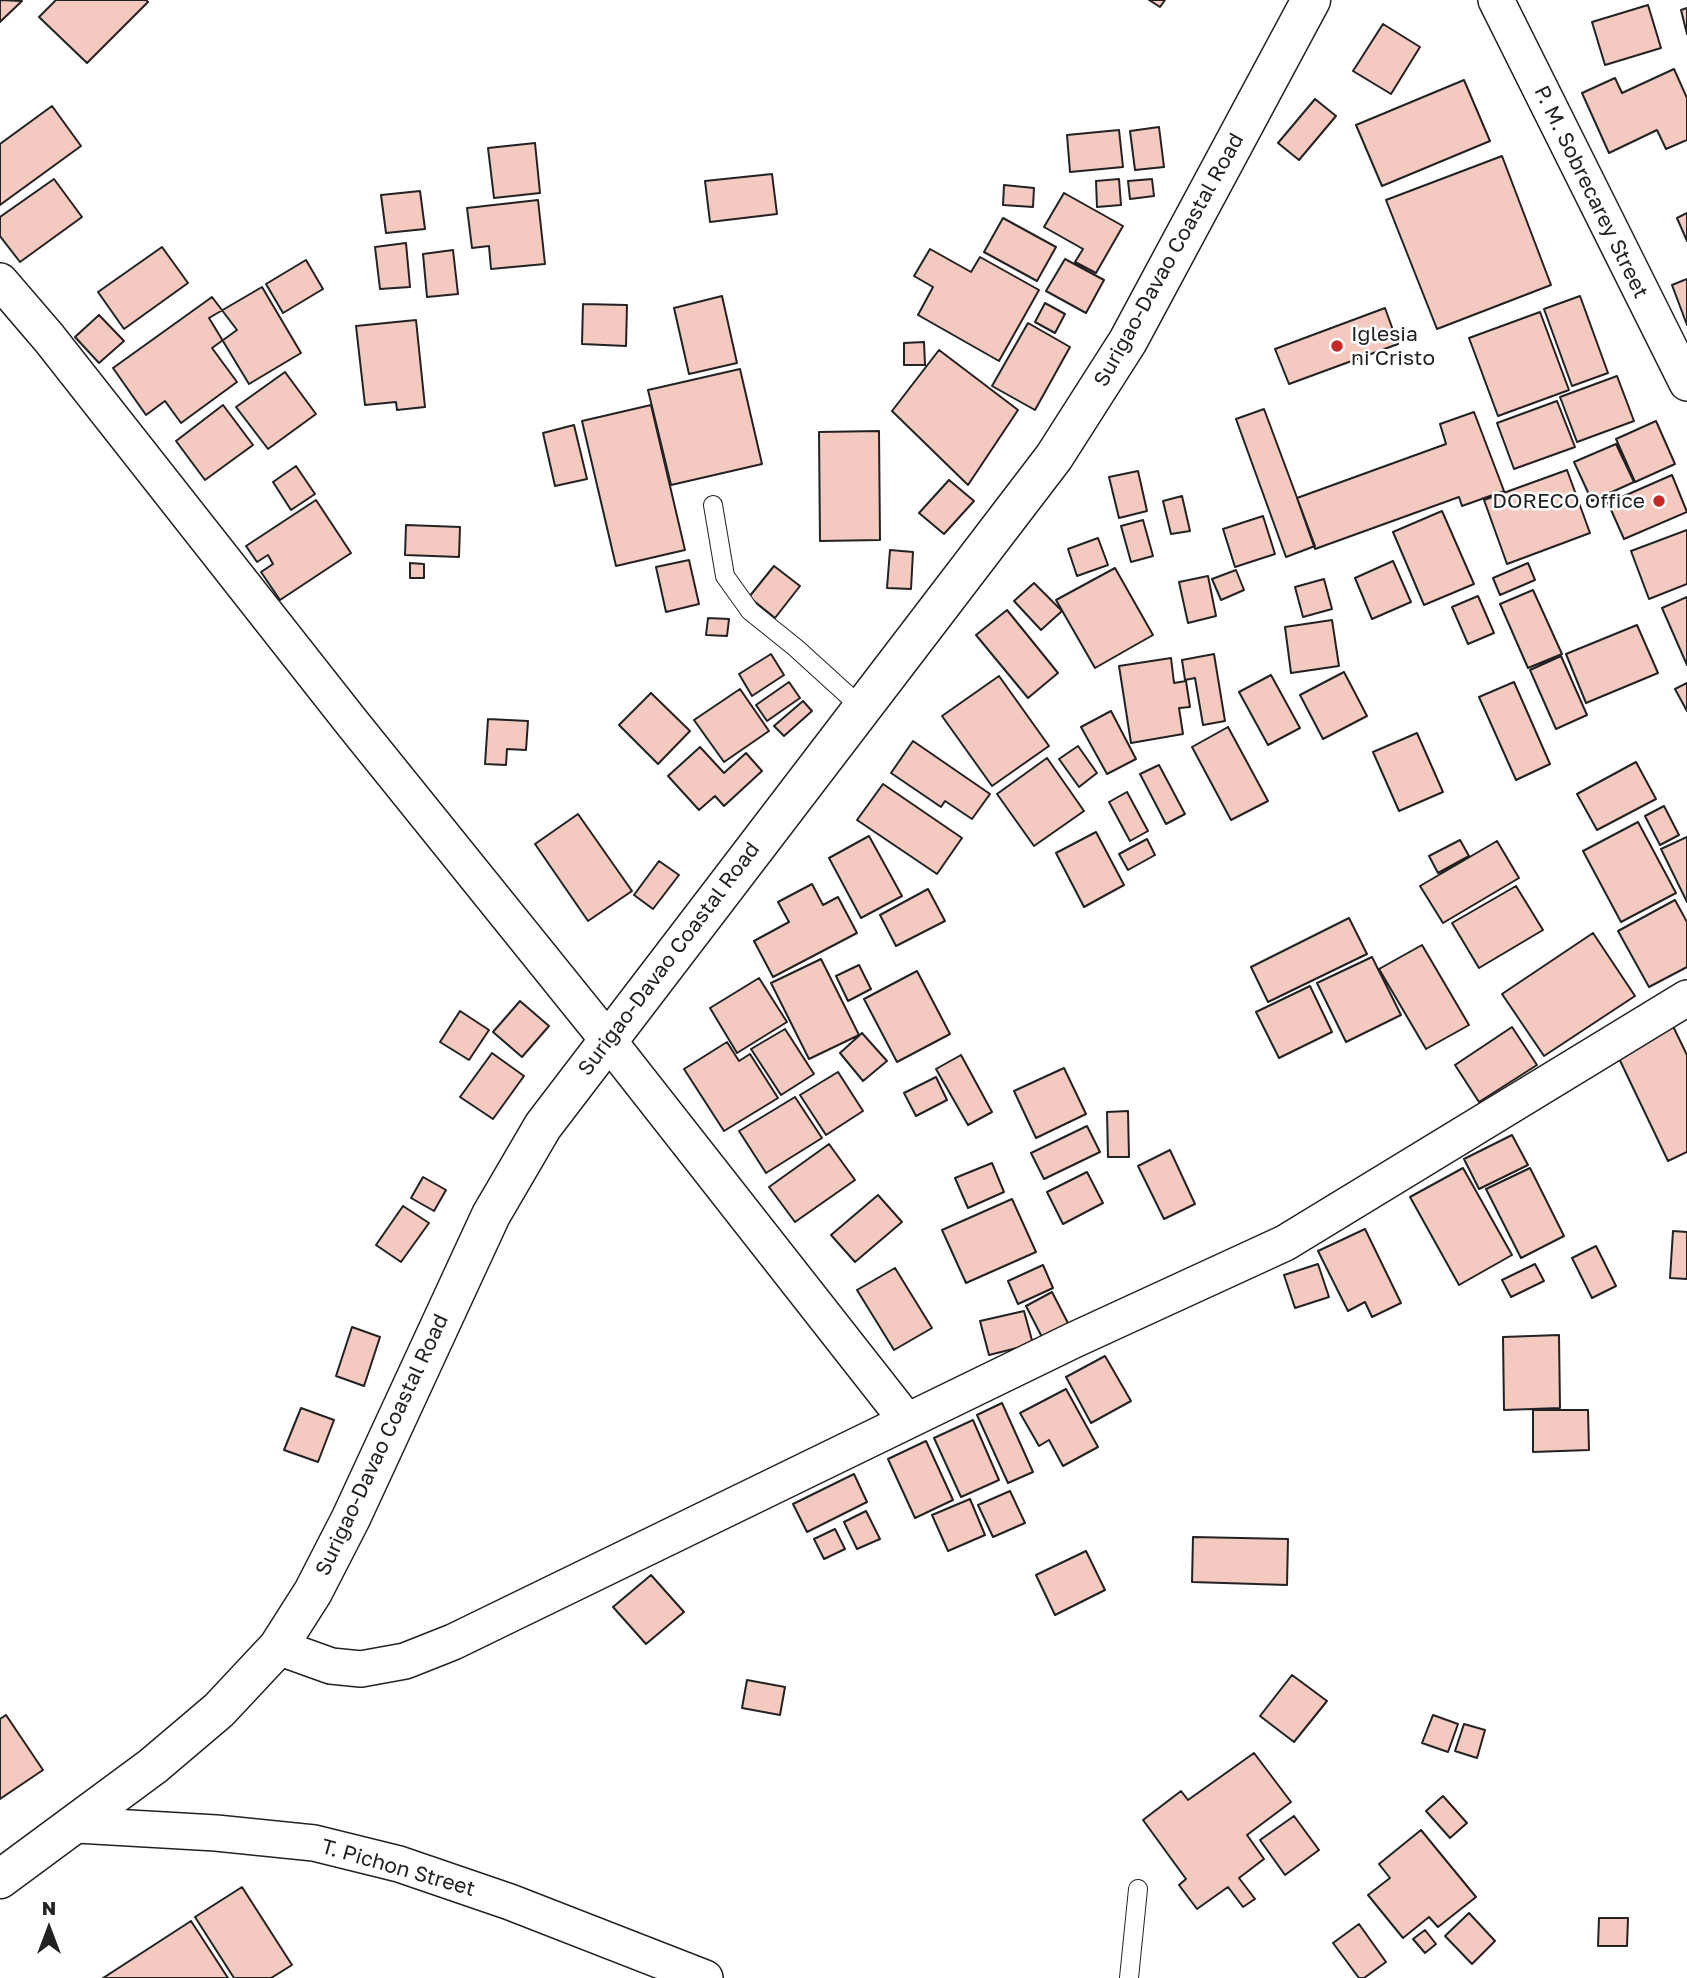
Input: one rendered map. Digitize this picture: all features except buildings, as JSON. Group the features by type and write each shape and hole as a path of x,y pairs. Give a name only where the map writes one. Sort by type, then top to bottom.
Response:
{"highway":[{"name":"Surigao-Davao Coastal Road","path":"0,1879 77,1825 219,1710 278,1647 313,1592 351,1518 491,1215 543,1126 1054,457 1113,365 1311,0"}],"street":[{"name":"P. M. Sobrecarey Street","path":"1496,0 1687,383"},
{"path":"0,281 49,338 352,724 607,1039 907,1421"},
{"path":"278,1647 331,1666 361,1670 405,1661 550,1597 1074,1340 1285,1243 1687,998"},
{"name":"T. Pichon Street","path":"77,1825 216,1833 314,1843 400,1864 510,1902 705,1978"}],"lane":[{"path":"713,505 725,576 750,611 796,648 862,708"},
{"path":"1129,1978 1138,1889"}],"place":[{"name":"Iglesia ni Cristo","path":"1337,346"},
{"name":"DORECO Office","path":"1659,501"}]}
